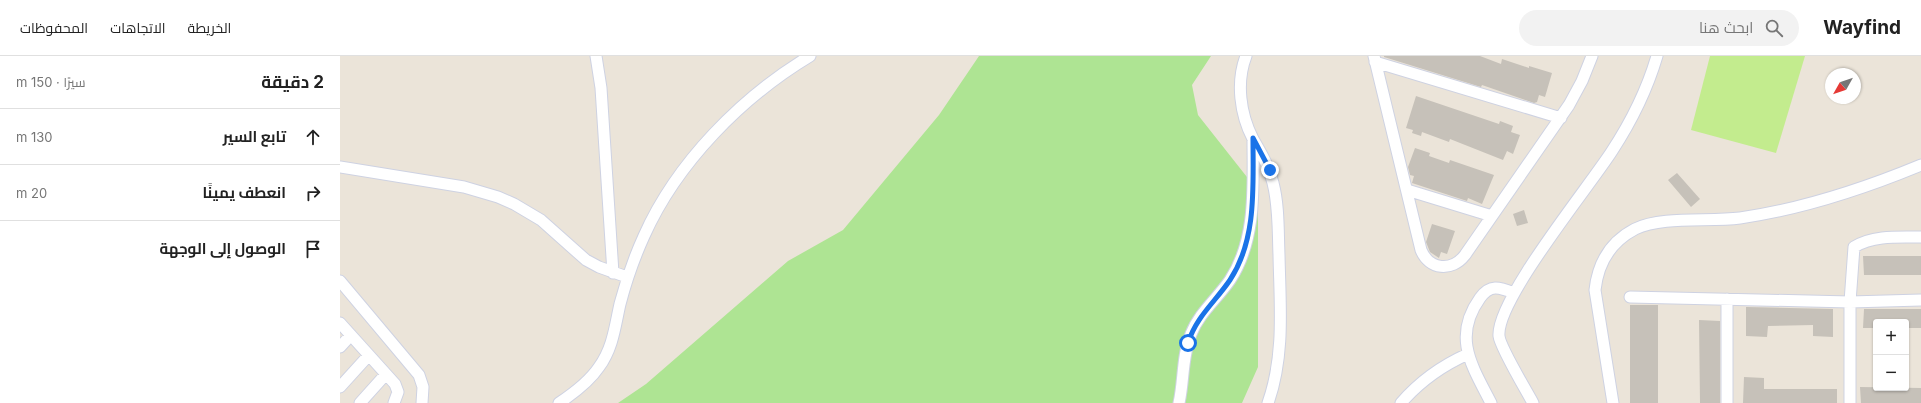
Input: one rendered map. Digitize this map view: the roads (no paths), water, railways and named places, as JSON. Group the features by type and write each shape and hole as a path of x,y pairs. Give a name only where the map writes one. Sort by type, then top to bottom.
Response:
{"street":[{"path":"596,56 601,88 613,273"},
{"path":"559,403 587,382 605,357 612,340 627,277 645,234 657,211 675,184 702,148 720,128 759,91 810,56"},
{"path":"1246,56 1242,69 1240,90 1242,108 1253,138 1270,170 1277,206 1281,342 1277,374 1268,403"},
{"path":"1374,59 1421,250 1426,259 1435,266 1452,266 1461,260 1561,118 1576,94 1592,56"},
{"path":"1533,403 1499,335 1501,324 1514,293 1624,132 1646,88 1657,56"},
{"path":"1374,59 1561,118"},
{"path":"1179,403 1186,352 1190,335 1198,319 1230,279 1240,260 1249,233 1251,216 1253,138"},
{"path":"1613,403 1595,290 1596,280 1602,261 1620,239 1635,229 1652,223 1670,221 1717,221 1793,208 1873,184 1921,165"},
{"path":"340,167 464,187 498,197 528,212 553,230 574,251 599,267 627,277"},
{"path":"1406,190 1492,216"},
{"path":"1850,403 1850,302 1854,247 1862,242 1878,238 1921,237"},
{"path":"340,281 419,375 423,387 422,403"},
{"path":"1491,403 1468,354 1466,343 1468,323 1474,306 1486,290 1496,287 1514,293"},
{"path":"1630,297 1850,302 1921,300"},
{"path":"1727,299 1727,403"},
{"path":"340,324 397,388 397,396 394,403"},
{"path":"340,347 351,335"},
{"path":"1401,403 1430,375 1442,366 1468,354"},
{"path":"340,387 369,355"},
{"path":"360,403 386,374"}]}
